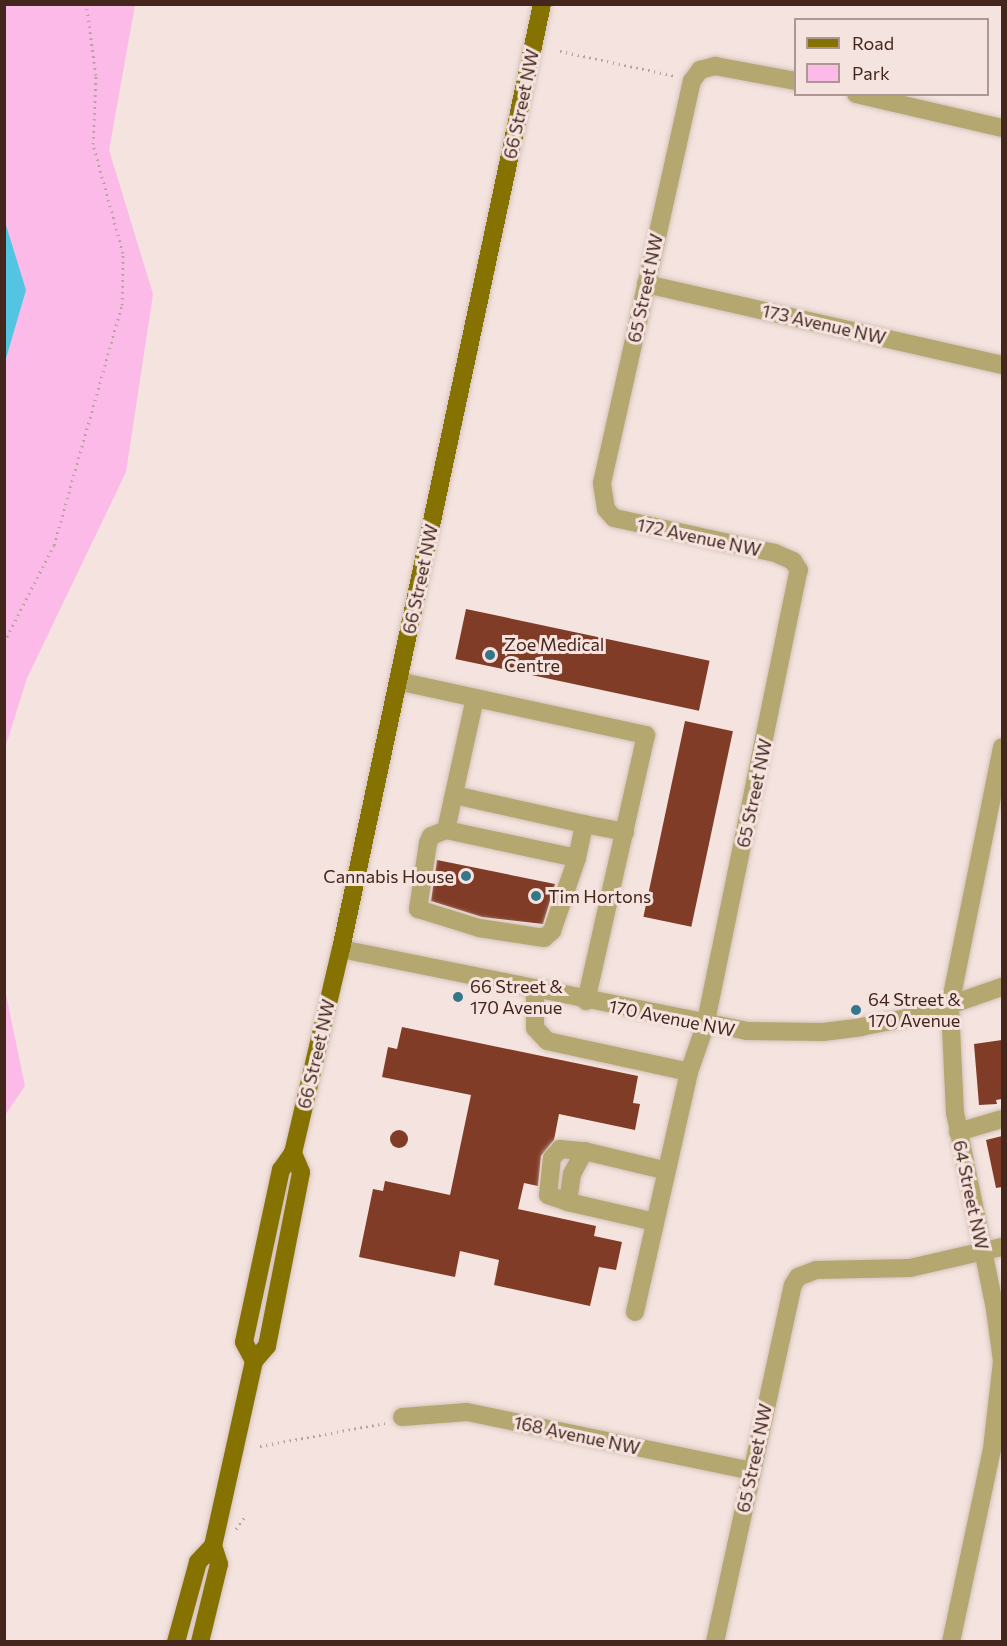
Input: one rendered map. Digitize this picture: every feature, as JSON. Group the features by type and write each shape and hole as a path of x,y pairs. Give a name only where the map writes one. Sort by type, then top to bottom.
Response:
{"main road":[{"name":"66 Street NW","path":"176,1641 198,1562 213,1546 254,1361 267,1346 301,1172 293,1153 341,949 542,4"},
{"name":"66 Street NW","path":"200,1641 219,1564 213,1546"}],"street":[{"path":"696,75 733,67 794,81"},
{"name":"65 Street NW","path":"606,509 602,483 646,284 696,75"},
{"path":"865,96 1002,128"},
{"name":"173 Avenue NW","path":"646,284 1002,365"},
{"name":"172 Avenue NW","path":"606,509 614,518 628,522 775,553 793,561"},
{"name":"65 Street NW","path":"635,1312 689,1072 705,1026 799,581 793,561"},
{"path":"398,681 646,735 586,1001"},
{"path":"446,830 475,698"},
{"name":"64 Street NW","path":"951,1641 1001,1388 1000,1335 958,1132 950,1005 1002,747"},
{"path":"454,795 625,832"},
{"path":"577,858 446,830 431,836 428,843 418,909 479,928 544,938 552,931 577,858 584,824"},
{"name":"170 Avenue NW","path":"341,949 705,1026 746,1031 824,1032 891,1021 950,1005 1002,987"},
{"path":"535,990 534,1028 547,1041 689,1072"},
{"path":"958,1132 1002,1119"},
{"path":"655,1222 568,1202 548,1195 552,1158 560,1149 584,1151 667,1171"},
{"path":"568,1202 572,1174 584,1151"},
{"path":"983,1253 1002,1247"},
{"name":"65 Street NW","path":"715,1641 789,1295 798,1277 816,1270 910,1268 983,1253"},
{"name":"168 Avenue NW","path":"402,1417 466,1412 751,1471"}],"path":[{"path":"4,642 54,545 122,304 123,253 93,144 96,75 86,4"},
{"path":"560,51 696,75"},
{"path":"260,1446 371,1428 402,1417"}],"green space":[{"path":"5,5 135,5 109,150 153,294 126,472 27,678 5,748"},
{"path":"4,985 25,1086 5,1115 4,1115"}],"water":[{"path":"5,222 26,290 5,362"}],"building":[{"path":"466,609 710,661 699,711 455,659"},
{"path":"685,721 733,731 691,927 643,917"},
{"path":"437,860 555,884 543,924 482,917 431,901"},
{"path":"402,1027 638,1076 633,1103 640,1104 635,1130 559,1114 554,1140 541,1156 538,1186 524,1183 518,1209 596,1226 594,1236 622,1242 616,1270 599,1267 590,1306 494,1285 499,1260 460,1251 455,1277 359,1257 373,1189 383,1191 385,1181 450,1195 471,1095 382,1077 388,1047 397,1049"},
{"path":"1002,1040 1002,1099 996,1100 997,1104 979,1105 974,1044"},
{"path":"399,1130 405,1133 408,1139 405,1145 399,1148 393,1145 390,1139 393,1133"},
{"path":"1002,1136 1002,1187 996,1188 986,1140"}],"place":[{"name":"Zoe Medical Centre","path":"490,655"},
{"name":"Cannabis House","path":"466,876"},
{"name":"Tim Hortons","path":"536,896"},
{"name":"66 Street & 170 Avenue","path":"458,997"},
{"name":"64 Street & 170 Avenue","path":"856,1010"}]}
